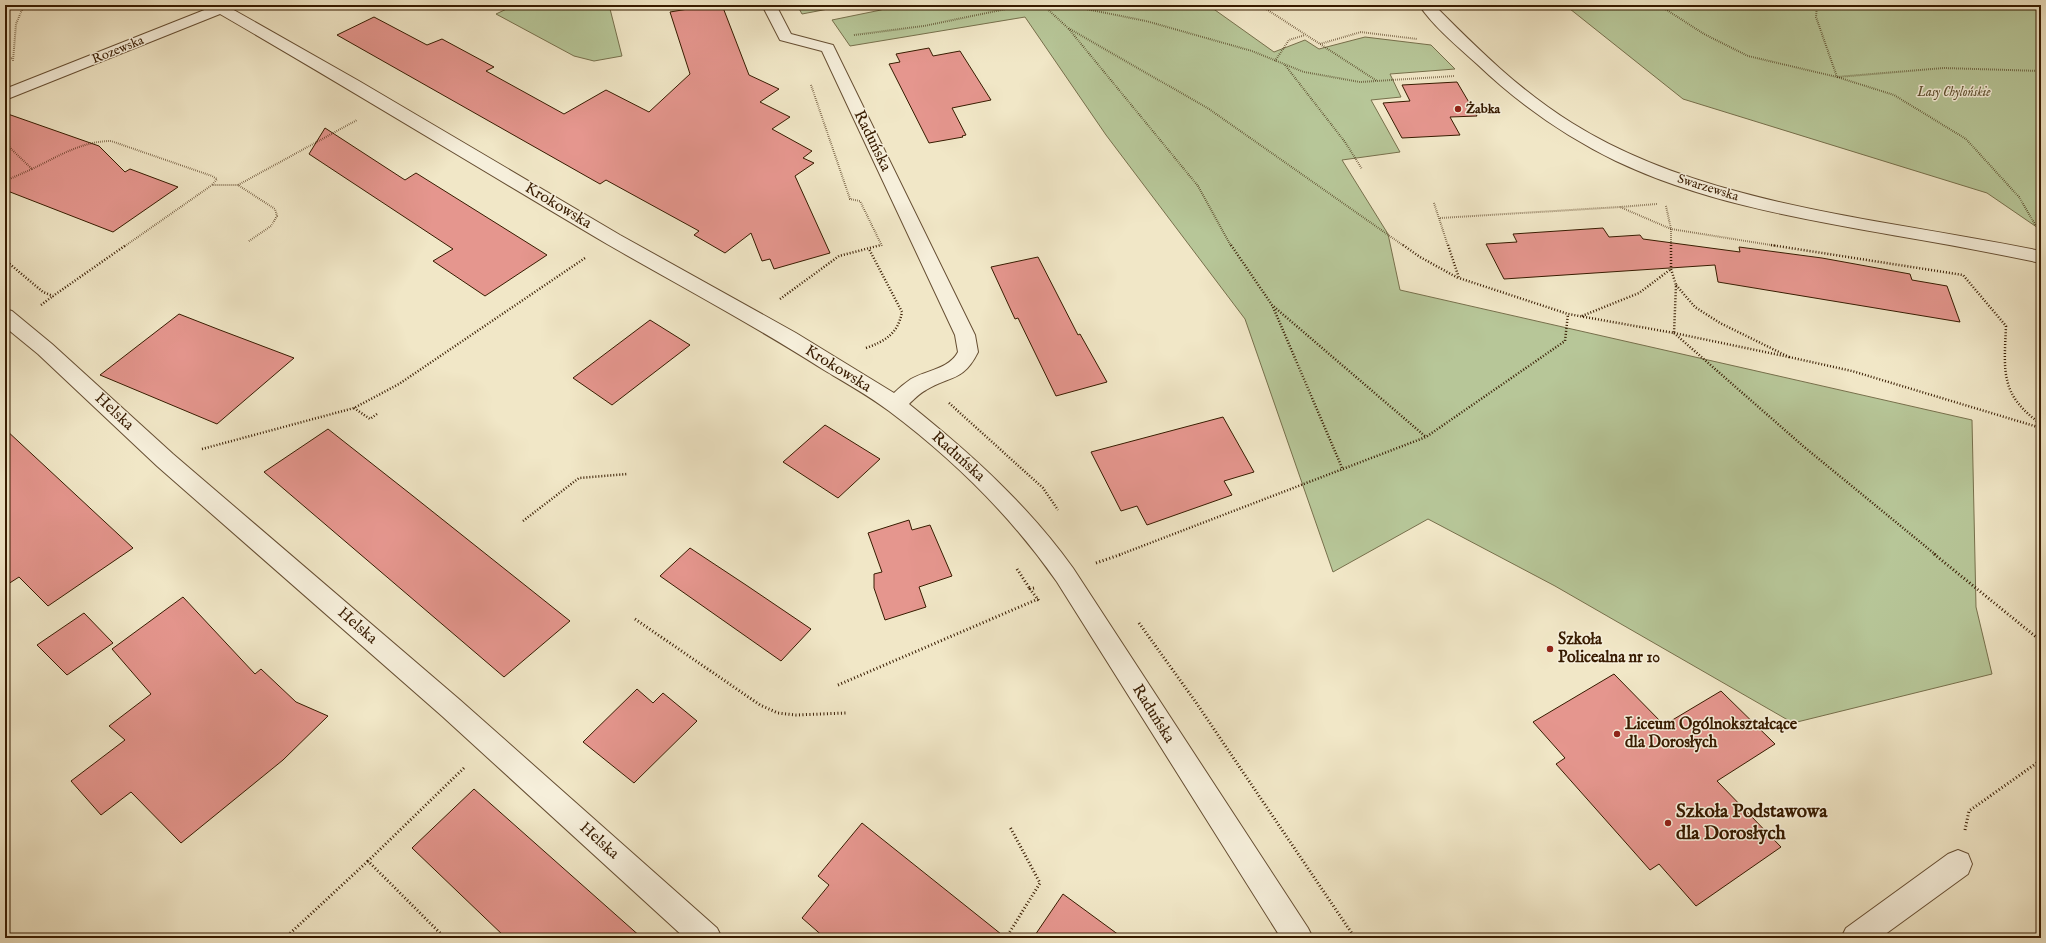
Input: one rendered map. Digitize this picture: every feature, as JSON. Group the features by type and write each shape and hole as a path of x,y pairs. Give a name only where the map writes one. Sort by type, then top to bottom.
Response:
{"street":[{"path":"769,5 785,37 828,48"},
{"name":"Swarzewska","path":"1426,5 1486,66 1517,92 1568,128 1610,151 1657,172 1732,196 1788,211 2041,257"},
{"name":"Rozewska","path":"5,95 225,7"},
{"name":"Krokowska","path":"225,7 613,239 789,338 895,404"},
{"name":"Raduńska","path":"828,48 968,344 968,352 960,366 953,371 920,384 895,404 952,450 998,494 1041,541 1065,575 1199,786 1298,938"},
{"name":"Helska","path":"5,316 45,349 165,460 490,743 707,938"},
{"path":"1856,938 1958,864"}],"path":[{"path":"5,12 18,5"},
{"path":"13,66 16,28 20,11 24,5"},
{"path":"848,36 924,26 1024,5"},
{"path":"1043,5 1068,28 1198,186 1228,241 1272,305 1343,470"},
{"path":"1066,5 1146,21 1252,51 1304,72 1350,81"},
{"path":"1260,5 1377,81"},
{"path":"1658,5 1704,34 1748,56 1837,77 1894,94 1966,139 2019,197 2037,229"},
{"path":"1817,5 1816,17 1837,77"},
{"path":"1068,28 1209,109 1420,257 1459,278 1568,314 1674,333 1852,371 2041,428"},
{"path":"1320,44 1361,32 1417,39"},
{"path":"1275,61 1289,40 1306,35"},
{"path":"786,304 779,300 840,256 882,246 860,201 850,199 806,72 828,48"},
{"path":"1284,64 1345,142 1362,169"},
{"path":"1837,77 1944,68 2041,71"},
{"path":"212,185 238,185 387,104"},
{"path":"5,181 86,145 102,140 111,141 217,179 212,185 54,296 43,292 5,260"},
{"path":"5,143 32,169"},
{"path":"238,185 275,209 277,216 271,226 248,241"},
{"path":"1434,203 1459,278"},
{"path":"1665,203 1671,229 1671,269 1676,285 1674,333"},
{"path":"1440,218 1658,204"},
{"path":"1620,207 1671,229 1963,275 2006,326 2005,376 2009,392 2018,408 2041,424"},
{"path":"165,460 354,408 399,384 613,239"},
{"path":"869,249 902,312 901,323 889,340 864,349 870,353"},
{"path":"1582,316 1639,292 1671,269"},
{"path":"1676,285 1695,307 1720,323 1789,357"},
{"path":"1272,305 1426,436"},
{"path":"1094,564 1343,470 1426,436 1565,341 1568,314"},
{"path":"1674,333 1803,446 2041,642"},
{"path":"920,384 947,402 1002,450 1043,488 1060,512"},
{"path":"354,408 370,419 377,414"},
{"path":"523,521 579,478 627,474"},
{"path":"1091,558 1099,570"},
{"path":"838,685 1038,599 1030,589 1065,575"},
{"path":"635,619 760,705 778,713 796,715 846,713"},
{"path":"1136,619 1177,674 1294,850 1355,938"},
{"path":"285,938 368,861 490,743"},
{"path":"1958,864 1968,811 2041,760"},
{"path":"1006,938 1040,883 1010,827"},
{"path":"368,861 446,938"}],"green space":[{"path":"515,5 609,5 622,56 594,61 574,56 496,14"},
{"path":"797,5 849,5 802,14"},
{"path":"891,5 1208,5 1274,52 1305,40 1319,49 1365,37 1431,45 1455,69 1390,74 1401,97 1371,100 1400,152 1342,160 1388,234 1400,290 1972,420 1976,607 1992,674 1793,723 1555,586 1428,519 1333,572 1245,319 1106,135 1025,17 850,46 832,20 881,10"},
{"name":"Lasy Chylońskie","path":"1565,5 2041,5 2041,230 1987,193 1683,99"}],"building":[{"path":"712,5 722,5 749,75 779,89 760,102 790,117 772,129 812,151 803,158 814,163 795,176 830,253 774,269 770,259 762,261 751,233 725,253 694,235 699,231 606,180 600,184 337,35 374,17 427,45 442,39 494,67 486,71 564,114 606,90 649,112 690,74 670,12"},
{"path":"929,48 933,56 960,51 991,100 952,108 966,135 962,136 963,137 929,143 889,64 900,62 896,54"},
{"path":"1457,82 1477,116 1450,117 1460,135 1402,138 1383,103 1410,101 1402,85"},
{"path":"5,113 99,146 125,172 130,169 178,187 113,232 5,190"},
{"path":"325,128 405,180 416,173 547,255 485,296 433,261 453,249 309,154"},
{"path":"1603,228 1609,237 1640,235 1643,239 1740,252 1739,247 1822,258 1910,274 1912,280 1947,286 1960,322 1718,282 1715,265 1504,279 1486,244 1517,242 1513,234"},
{"path":"1038,257 1078,335 1080,334 1107,382 1056,396 1018,318 1015,319 991,267"},
{"path":"179,314 294,358 217,424 100,375"},
{"path":"650,320 690,345 612,405 573,378"},
{"path":"1223,417 1254,472 1224,481 1232,495 1147,525 1137,506 1121,511 1091,452"},
{"path":"825,425 880,459 838,498 783,462"},
{"path":"5,429 133,548 48,606 19,577 5,586"},
{"path":"328,429 570,621 504,677 264,472"},
{"path":"909,520 912,530 930,525 952,576 919,587 926,607 885,620 874,588 874,574 882,572 868,533"},
{"path":"690,548 811,629 781,661 660,576"},
{"path":"183,597 255,674 261,669 296,702 328,716 283,760 181,843 131,792 101,815 71,781 125,740 109,726 151,694 112,649"},
{"path":"84,613 113,643 67,675 37,645"},
{"path":"1614,674 1664,725 1721,691 1775,744 1717,781 1781,847 1696,906 1659,864 1650,870 1556,764 1565,758 1533,722"},
{"path":"637,689 653,703 663,693 697,721 634,783 583,742"},
{"path":"474,789 642,938 506,938 412,848"},
{"path":"862,823 1006,938 825,938 802,918 829,885 818,876"},
{"path":"1063,894 1123,938 1033,938"}],"place":[{"name":"Żabka","path":"1458,109"},
{"name":"Szkoła Policealna nr 10","path":"1550,649"},
{"name":"Liceum Ogólnokształcące dla Dorosłych","path":"1617,734"},
{"name":"Szkoła Podstawowa dla Dorosłych","path":"1668,823"}]}
